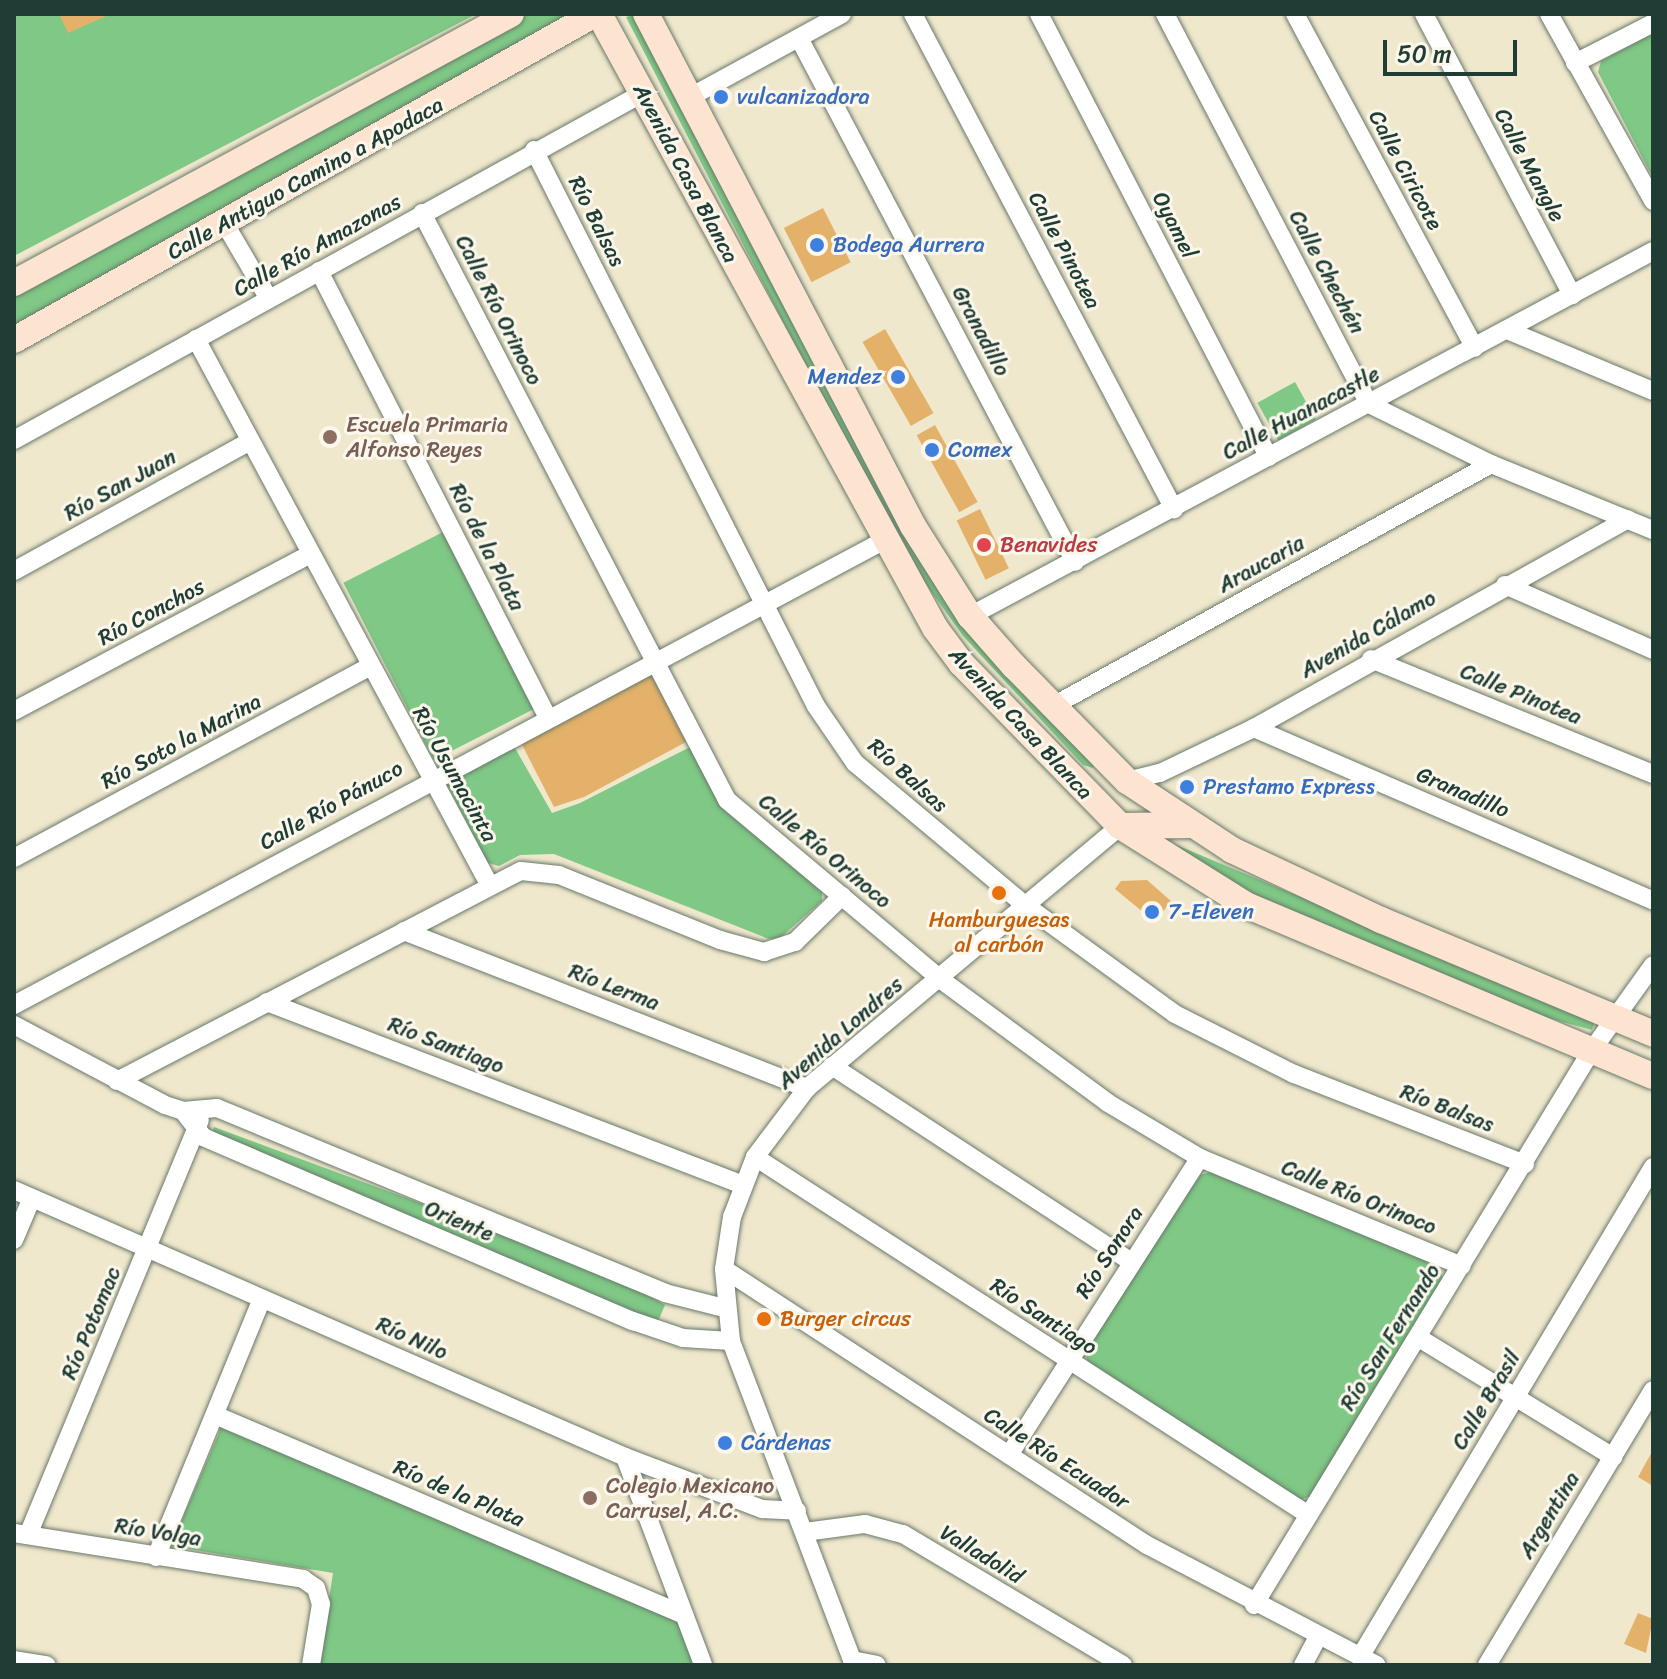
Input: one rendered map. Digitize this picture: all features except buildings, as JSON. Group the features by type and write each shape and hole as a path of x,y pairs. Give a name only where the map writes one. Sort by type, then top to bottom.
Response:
{"street":[{"name":"Calle Antiguo Camino a Apodaca","path":"14,283 511,14"},
{"name":"Calle Antiguo Camino a Apodaca","path":"14,340 597,14"},
{"name":"Avenida Casa Blanca","path":"597,14 643,93 921,607 961,663 1070,776 1120,826 1246,905 1590,1053 1653,1076"},
{"name":"Avenida Casa Blanca","path":"646,14 913,526 952,589 970,616 1127,781 1190,825 1296,882 1653,1034"},
{"path":"690,97 842,14"},
{"name":"Calle Pinotea","path":"913,14 1174,509"},
{"name":"Oyamel","path":"1039,14 1269,457"},
{"name":"Calle Chechén","path":"1165,14 1369,404"},
{"name":"Calle Ciricote","path":"1295,14 1475,348"},
{"name":"Calle Mangle","path":"1424,14 1572,295"},
{"path":"1549,14 1653,201"},
{"path":"1575,63 1653,23"},
{"name":"Granadillo","path":"799,38 1075,562"},
{"name":"Calle Río Amazonas","path":"14,440 534,150 643,93"},
{"name":"Río Balsas","path":"534,150 766,602 816,706 855,763 1025,905 1175,1014 1234,1048 1525,1164"},
{"name":"Calle Río Orinoco","path":"422,213 727,800 940,979 1108,1103 1200,1158 1462,1266"},
{"path":"225,224 269,299"},
{"name":"Calle Huanacastle","path":"970,616 1653,251"},
{"name":"Río de la Plata","path":"319,271 547,716"},
{"path":"1507,330 1653,391"},
{"name":"Río Usumacinta","path":"196,339 429,779 490,886"},
{"path":"1369,404 1491,464 1653,530"},
{"name":"Río San Juan","path":"14,571 250,441"},
{"name":"Araucaria","path":"1053,706 1491,464"},
{"name":"Avenida Cálamo","path":"1127,781 1160,773 1254,728 1371,659 1628,519"},
{"name":"Calle Río Pánuco","path":"14,1005 547,716 885,540"},
{"name":"Río Conchos","path":"14,711 310,554"},
{"path":"1505,585 1653,650"},
{"path":"921,607 934,591 952,589"},
{"name":"Calle Pinotea","path":"1371,659 1653,774"},
{"name":"Río Soto la Marina","path":"14,858 370,666"},
{"name":"Granadillo","path":"1254,728 1653,901"},
{"path":"1070,776 1127,781 1120,826 1190,825"},
{"name":"Avenida Londres","path":"853,1662 731,1341 724,1308 724,1269 743,1185 755,1157 807,1088 1120,826"},
{"path":"117,1081 521,871 545,871 764,952 795,942 842,896"},
{"name":"Río Lerma","path":"404,931 807,1088"},
{"name":"Río San Fernando","path":"1254,1605 1590,1053 1653,965"},
{"name":"Río Santiago","path":"267,1002 743,1185"},
{"name":"Oriente","path":"14,1025 117,1081 183,1111 203,1137 633,1321 683,1338 731,1341"},
{"path":"832,1066 1131,1262"},
{"path":"183,1111 206,1106"},
{"name":"Oriente","path":"206,1106 665,1293 724,1308"},
{"name":"Río Potomac","path":"21,1534 148,1250 206,1106"},
{"name":"Río Santiago","path":"755,1157 1307,1514"},
{"name":"Río Sonora","path":"1009,1455 1200,1158"},
{"name":"Calle Brasil","path":"1368,1661 1515,1397 1653,1167"},
{"name":"Río Nilo","path":"14,1190 625,1457 762,1509 797,1511"},
{"path":"14,1240 31,1200"},
{"name":"Calle Río Ecuador","path":"724,1269 1147,1545 1254,1605 1368,1661"},
{"path":"156,1557 262,1299"},
{"path":"1419,1338 1613,1457"},
{"name":"Argentina","path":"1487,1665 1653,1390"},
{"name":"Río de la Plata","path":"215,1415 684,1615"},
{"path":"625,1457 703,1665"},
{"name":"Valladolid","path":"805,1532 865,1524 894,1531 1123,1665"},
{"name":"Río Volga","path":"21,1534 295,1577 310,1582 320,1596 311,1665"},
{"path":"1303,1665 1318,1637"},
{"path":"14,1660 47,1665"},
{"path":"853,1662 877,1665"}],"green space":[{"path":"14,14 476,14 14,256"},
{"path":"519,14 572,14 14,326 14,289"},
{"path":"636,14 915,548 1095,761 1093,768 1083,765 963,636 898,545 626,17"},
{"path":"1653,33 1653,178 1598,72 1601,61"},
{"path":"1295,382 1316,420 1278,440 1257,403"},
{"path":"445,531 535,708 434,760 343,583"},
{"path":"511,741 552,813 580,803 690,747 723,809 822,891 822,901 780,938 769,939 554,854 520,855 499,866 488,863 442,775"},
{"path":"1162,839 1595,1020 1592,1030 1508,1007 1236,889"},
{"path":"214,1127 604,1271 665,1305 656,1326 211,1136"},
{"path":"1210,1172 1438,1266 1443,1278 1311,1496 1297,1501 1088,1363 1085,1352 1200,1175"},
{"path":"221,1428 678,1620 694,1665 319,1665 333,1573 171,1546"}],"place":[{"name":"vulcanizadora","path":"721,97"},
{"name":"Bodega Aurrera","path":"817,245"},
{"name":"Mendez","path":"898,377"},
{"name":"Escuela Primaria Alfonso Reyes","path":"330,437"},
{"name":"Comex","path":"932,450"},
{"name":"Benavides","path":"984,545"},
{"name":"Prestamo Express","path":"1187,787"},
{"name":"Hamburguesas al carbón","path":"999,893"},
{"name":"7-Eleven","path":"1152,912"},
{"name":"Burger circus","path":"764,1319"},
{"name":"Cárdenas","path":"725,1443"},
{"name":"Colegio Mexicano Carrusel, A.C.","path":"590,1498"}]}
